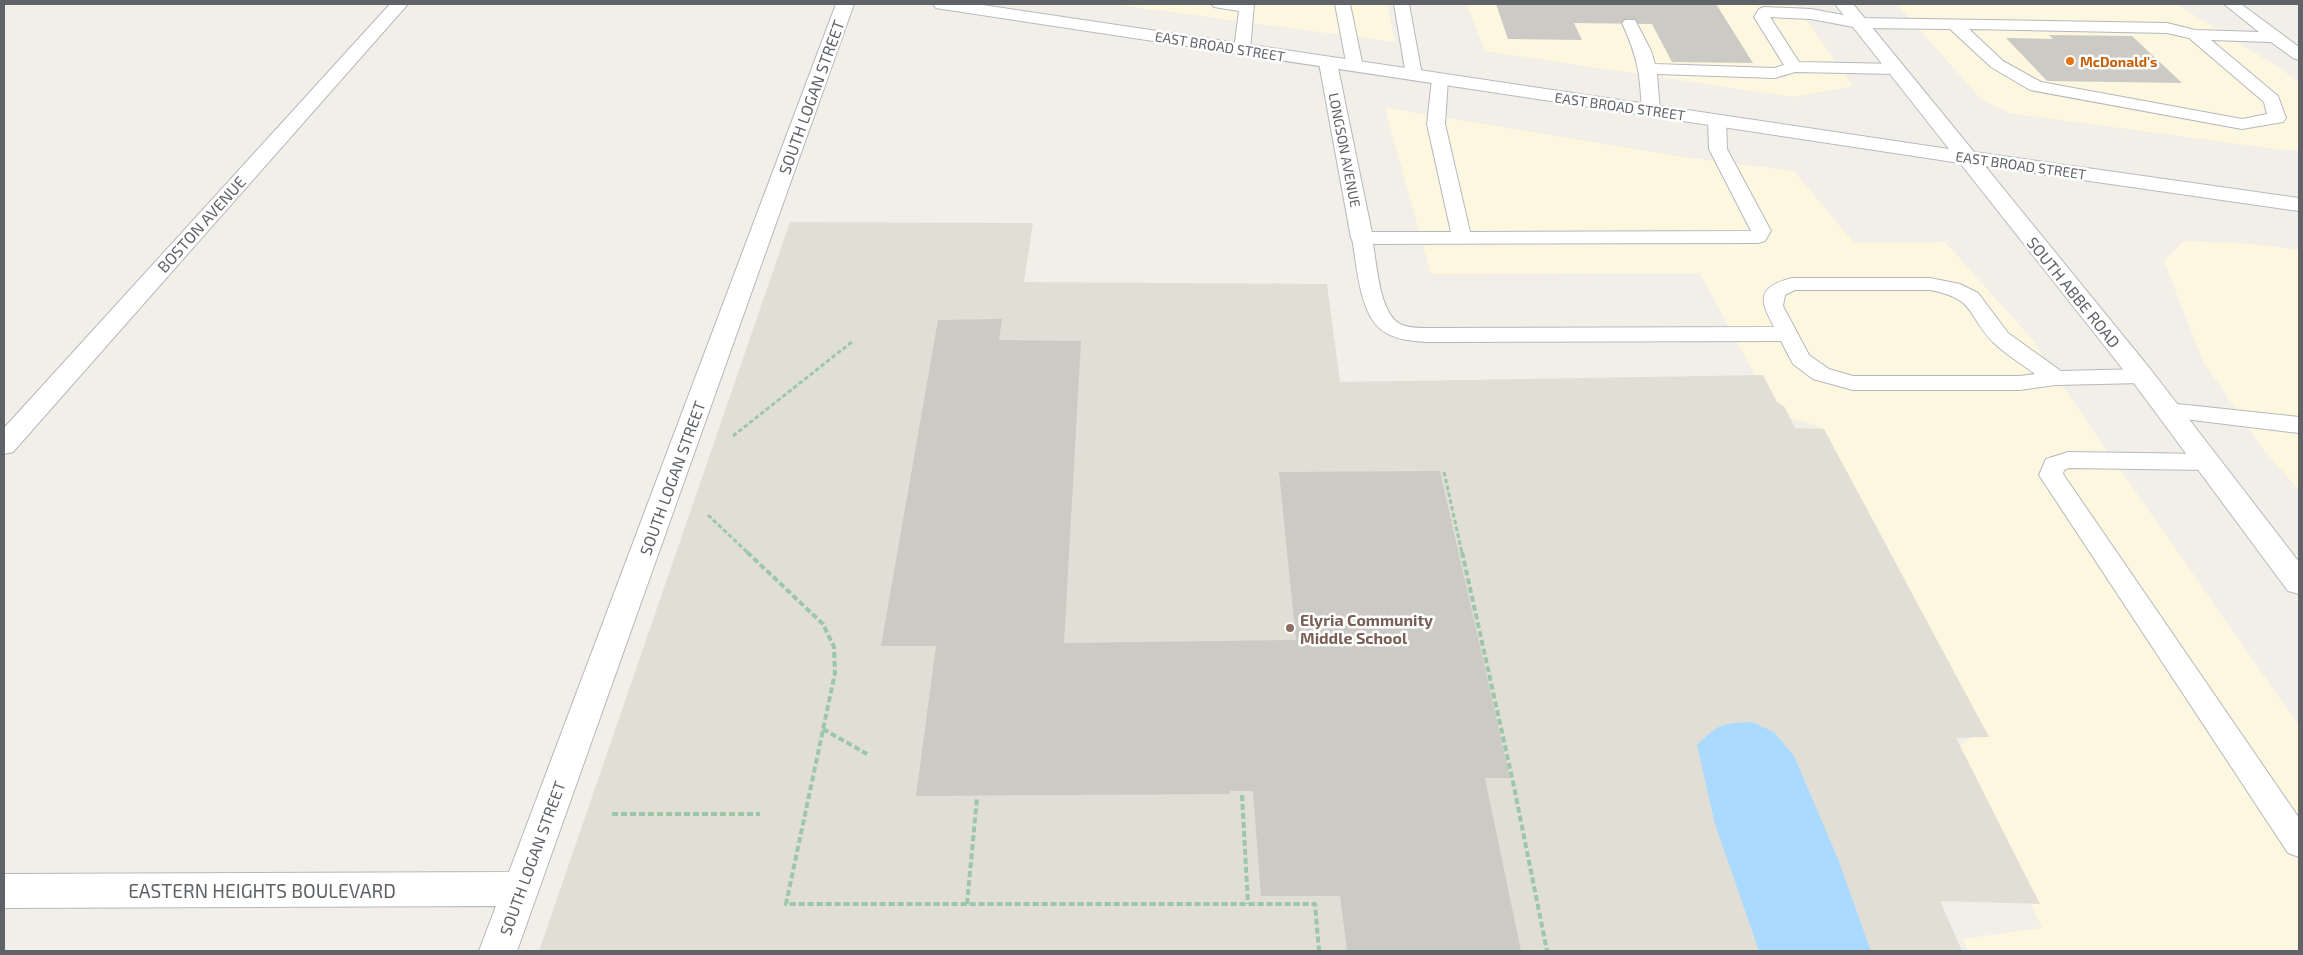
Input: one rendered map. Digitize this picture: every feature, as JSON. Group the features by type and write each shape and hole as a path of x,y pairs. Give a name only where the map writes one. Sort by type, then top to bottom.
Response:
{"street":[{"name":"BOSTON AVENUE","path":"4,445 399,4"},
{"name":"SOUTH LOGAN STREET","path":"498,951 846,4"},
{"name":"EAST BROAD STREET","path":"942,4 1651,111 2299,204"},
{"name":"SOUTH ABBE ROAD","path":"1844,4 2142,376 2299,583"},
{"name":"LONGSON AVENUE","path":"1328,63 1362,238"},
{"name":"EASTERN HEIGHTS BOULEVARD","path":"4,891 521,889"}],"lane":[{"path":"1219,4 1248,6 1242,50"},
{"path":"1342,4 1355,67"},
{"path":"1401,4 1414,75"},
{"path":"2232,4 2297,51"},
{"path":"1794,67 1762,18 1759,8 1812,14 1860,23 2167,28 2195,35 2275,36"},
{"path":"1630,24 1643,51 1648,69 1651,111"},
{"path":"1954,24 1997,64 2036,86 2242,124 2277,118 2272,100 2195,35"},
{"path":"1648,69 1775,73 1794,67 1897,69"},
{"path":"1440,79 1436,124 1462,238"},
{"path":"1717,120 1718,148 1761,231 1758,237 1362,238 1377,313 1388,326 1404,332 1427,335 1788,334"},
{"path":"2056,378 2002,338 1971,296 1953,288 1930,284 1792,284 1776,292 1773,306 1801,359 1821,374 1852,383 2020,383 2056,378 2142,376"},
{"path":"2168,411 2299,426"},
{"path":"2206,462 2068,460 2054,465 2051,475 2299,843"}],"path":[{"path":"733,436 853,341"},
{"path":"1444,472 1513,782 1547,951"},
{"path":"708,515 823,624 832,638 836,654 835,673 786,904 1315,904 1319,951"},
{"path":"823,729 867,754"},
{"path":"1242,795 1248,904"},
{"path":"967,904 977,798"},
{"path":"612,814 760,814"}],"shaded area":[{"path":"1112,4 1387,4 1395,42"},
{"path":"1467,4 1795,4 1853,86 1793,97 1485,51"},
{"path":"1897,4 2176,4 2278,67 2299,83 2299,150 2283,150 2010,113 1981,99"},
{"path":"1385,108 1682,157 1794,171 1854,243 1945,242 2031,338 2096,435 2299,726 2299,951 1968,951 1963,939 2042,928 1957,748 1982,730 1819,426 1776,414 1700,273 1431,274"},
{"name":"Elyria Community Middle School","path":"790,222 1033,223 1024,282 1327,284 1340,382 1763,375 1777,402 1784,406 1795,428 1824,429 1989,737 1956,738 2040,904 1940,901 1962,951 539,951"},
{"path":"2184,241 2254,244 2299,250 2299,490 2263,449 2203,361 2164,261"}],"water":[{"path":"1752,722 1774,732 1794,756 1838,859 1871,951 1759,951 1715,824 1697,745 1710,733 1722,726"}],"building":[{"path":"1496,4 1716,4 1753,63 1672,62 1652,24 1574,23 1582,40 1508,39"},
{"path":"2049,35 2132,36 2182,83 2047,81 2006,38 2053,39"},
{"path":"1002,319 999,340 1081,341 1064,643 1296,640 1279,472 1440,471 1510,778 1485,778 1521,951 1347,951 1340,896 1261,896 1253,791 1230,791 1230,794 916,796 936,646 881,646 938,320"}],"place":[{"name":"McDonald's","path":"2070,61"},
{"name":"Elyria Community Middle School","path":"1290,628"}]}
